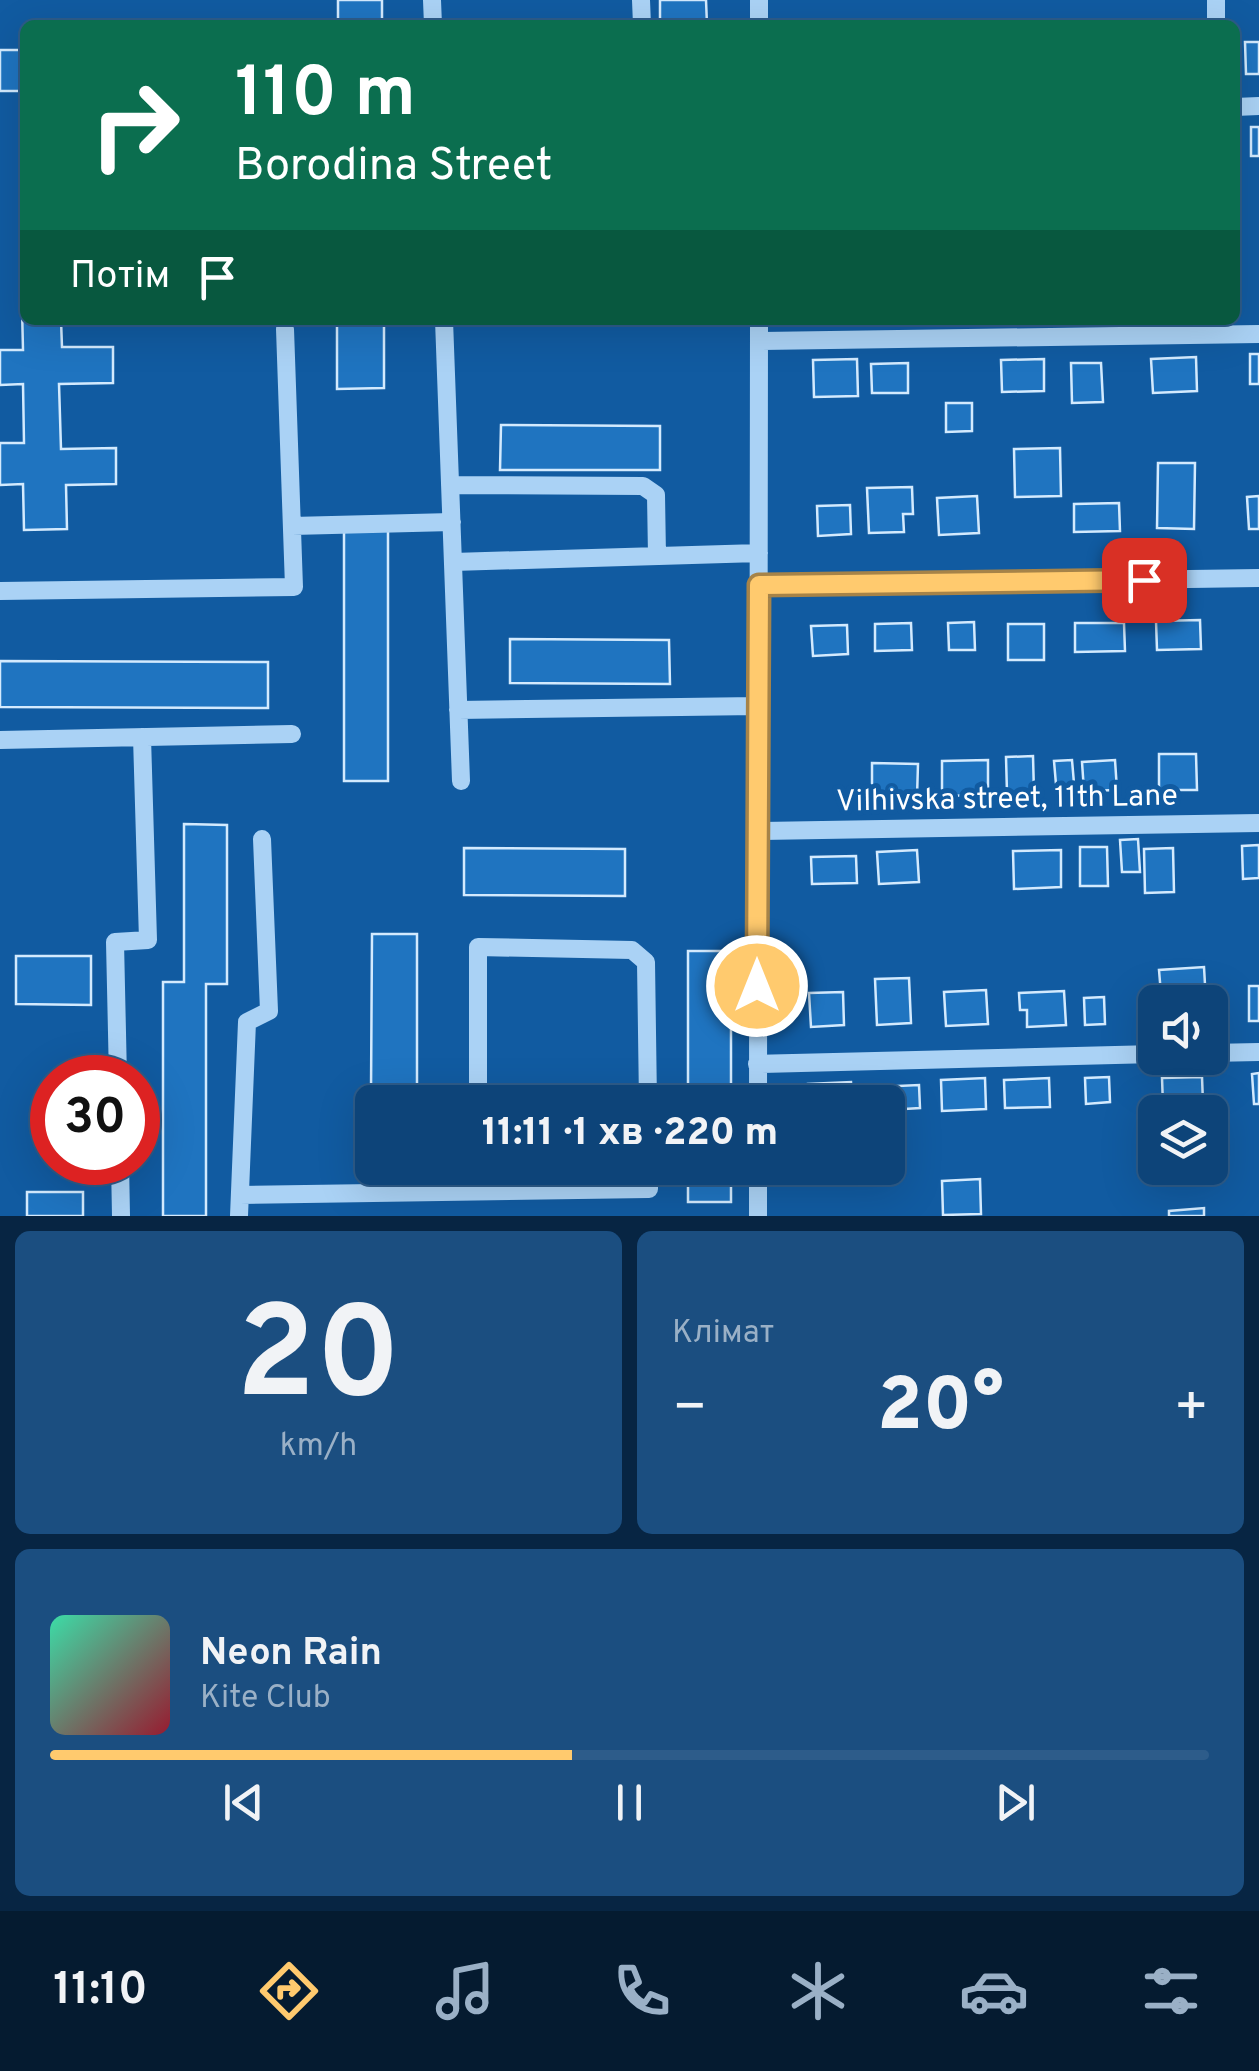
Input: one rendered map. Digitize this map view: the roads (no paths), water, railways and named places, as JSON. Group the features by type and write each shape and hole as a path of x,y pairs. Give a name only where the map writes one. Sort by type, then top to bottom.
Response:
{"street":[{"path":"444,325 461,780"},
{"path":"758,1085 759,325"},
{"path":"759,341 1220,327 1259,334"},
{"path":"0,591 294,587 285,329"},
{"path":"450,486 644,486 656,495 657,556"},
{"path":"292,526 452,522"},
{"path":"453,562 759,553"},
{"path":"759,585 1259,578"},
{"path":"458,710 758,706"},
{"path":"0,740 292,734"},
{"path":"117,1055 115,942 148,940 142,737"},
{"name":"Vilhivska street, 11th Lane","path":"756,831 1259,824"},
{"path":"239,1216 247,1022 270,1011 262,839"},
{"path":"478,1085 478,947 632,950 646,962 648,1085"},
{"path":"1228,1053 1259,1052"},
{"path":"757,1064 1138,1054"},
{"path":"120,1185 121,1216"},
{"path":"478,1185 478,1191"},
{"path":"240,1194 649,1189 649,1185"},
{"path":"758,1185 758,1216"}]}
